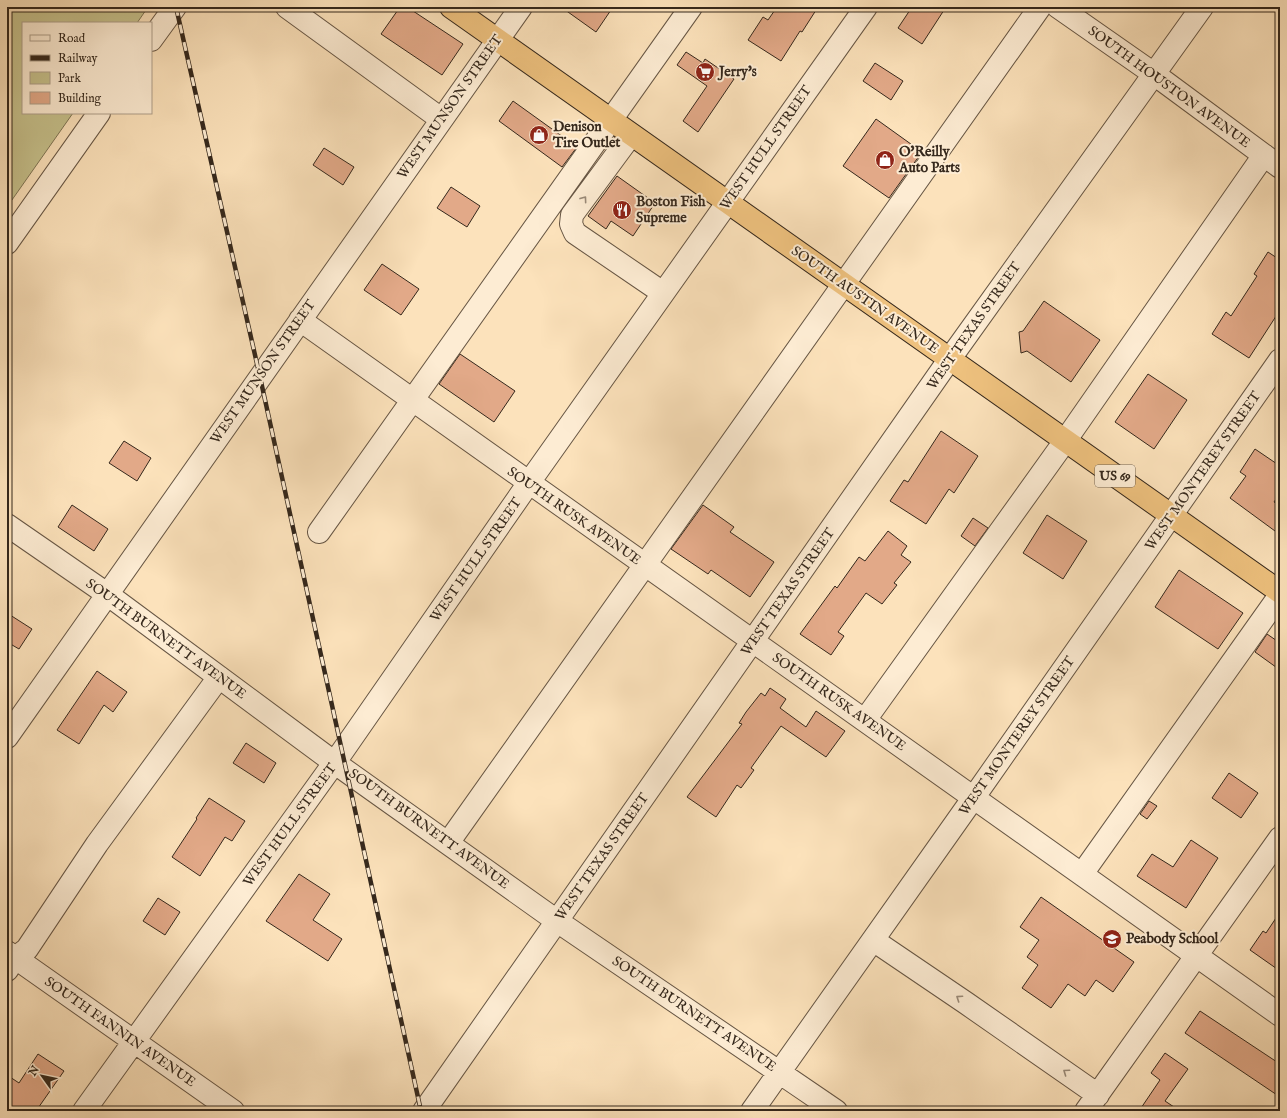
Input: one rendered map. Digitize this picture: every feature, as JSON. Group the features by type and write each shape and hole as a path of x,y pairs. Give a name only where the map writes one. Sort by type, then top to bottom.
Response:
{"highway":[{"name":"SOUTH AUSTIN AVENUE","path":"450,7 1280,593"}],"street":[{"path":"152,39 175,7"},
{"path":"287,7 441,119"},
{"path":"319,532 691,7"},
{"name":"WEST HULL STREET","path":"84,1111 335,763 528,484 866,7"},
{"path":"448,843 1040,7"},
{"name":"SOUTH HOUSTON AVENUE","path":"1058,7 1154,74 1272,161"},
{"name":"WEST TEXAS STREET","path":"424,1111 949,360 1202,7"},
{"name":"WEST MUNSON STREET","path":"7,737 497,40 517,8"},
{"path":"7,243 99,114"},
{"path":"631,134 572,215 571,224 575,233 663,293"},
{"path":"866,720 1065,441 1272,161"},
{"name":"SOUTH RUSK AVENUE","path":"300,320 528,484 866,720 1280,1015"},
{"name":"WEST MONTEREY STREET","path":"752,1111 1172,516 1280,360"},
{"name":"SOUTH BURNETT AVENUE","path":"7,525 107,594 335,763 557,921 836,1111"},
{"path":"1082,874 1280,593"},
{"path":"10,960 27,949 97,844 219,677"},
{"path":"873,940 966,1003 1092,1103 1280,838"},
{"name":"SOUTH FANNIN AVENUE","path":"10,960 134,1041 233,1111"}],"green space":[{"path":"7,7 148,7 138,22 22,22 22,114 72,114 7,207"}],"building":[{"path":"400,7 407,7 463,44 442,75 381,34"},
{"path":"561,7 613,7 596,32"},
{"path":"777,7 818,7 802,32 800,31 781,61 748,40 763,17 768,20"},
{"path":"912,7 946,7 922,44 898,28"},
{"path":"686,52 703,63 705,59 734,79 698,132 683,121 707,86 677,65"},
{"path":"875,63 903,81 891,100 863,81"},
{"name":"Denison Tire Outlet","path":"513,101 577,147 562,167 499,121"},
{"name":"O'Reilly Auto Parts","path":"876,119 922,152 889,198 843,166"},
{"path":"324,148 354,167 343,185 313,165"},
{"name":"Boston Fish Supreme","path":"617,176 655,203 633,236 611,221 606,229 588,216"},
{"path":"451,187 480,206 467,227 437,208"},
{"path":"1268,252 1280,260 1280,310 1249,358 1212,334 1226,312 1231,316 1257,276 1254,274"},
{"path":"382,264 419,289 401,315 364,290"},
{"path":"1044,301 1100,340 1071,382 1027,351 1021,353 1019,332 1023,331"},
{"path":"460,354 515,391 494,422 439,384"},
{"path":"1148,374 1187,400 1154,449 1115,422"},
{"path":"941,431 978,456 954,493 949,489 926,524 890,501 904,480 908,482"},
{"path":"124,441 151,458 137,481 109,463"},
{"path":"1255,449 1280,466 1280,493 1274,502 1280,506 1280,524 1275,531 1230,498 1246,476 1240,472"},
{"path":"72,505 108,529 94,551 58,527"},
{"path":"703,505 734,527 730,532 774,562 750,597 711,570 708,574 671,549"},
{"path":"1047,515 1087,541 1063,579 1023,553"},
{"path":"973,518 988,528 975,546 961,536"},
{"path":"888,531 907,546 901,555 911,562 894,583 897,585 882,604 866,593 838,632 844,636 831,655 800,634 835,586 837,588 859,557 865,561"},
{"path":"1179,570 1243,613 1218,649 1155,607"},
{"path":"7,613 32,629 19,649 7,642"},
{"path":"1267,634 1280,643 1280,670 1255,652"},
{"path":"97,671 127,692 113,712 104,705 79,744 57,730"},
{"path":"770,688 786,699 780,708 806,727 816,711 845,731 826,757 781,726 751,768 754,770 741,788 737,785 716,817 687,797 742,724 739,723 746,712 761,693 765,696"},
{"path":"246,743 276,763 264,783 233,763"},
{"path":"1229,773 1258,793 1241,818 1212,798"},
{"path":"209,798 245,821 232,841 225,837 200,876 172,857"},
{"path":"1149,801 1157,806 1147,819 1140,814"},
{"path":"1191,840 1218,858 1186,908 1137,876 1152,854 1173,867"},
{"path":"299,874 330,894 313,920 342,939 328,961 266,921"},
{"path":"1041,897 1134,962 1113,992 1096,980 1085,996 1068,984 1051,1008 1022,988 1038,965 1027,957 1039,940 1020,927"},
{"path":"158,898 180,912 165,935 143,921"},
{"path":"1280,912 1280,971 1250,950 1263,931 1266,933"},
{"path":"1200,1011 1280,1064 1280,1097 1185,1033"},
{"path":"1165,1053 1188,1069 1165,1101 1180,1111 1139,1111 1160,1080 1151,1073"},
{"path":"38,1054 64,1071 36,1111 7,1111 7,1075 19,1083"}],"railway":[{"path":"176,7 260,377 421,1111"}],"place":[{"name":"Jerry's","path":"705,72"},
{"name":"Denison Tire Outlet","path":"539,135"},
{"name":"O'Reilly Auto Parts","path":"885,160"},
{"name":"Boston Fish Supreme","path":"622,210"},
{"name":"Peabody School","path":"1112,939"}]}
